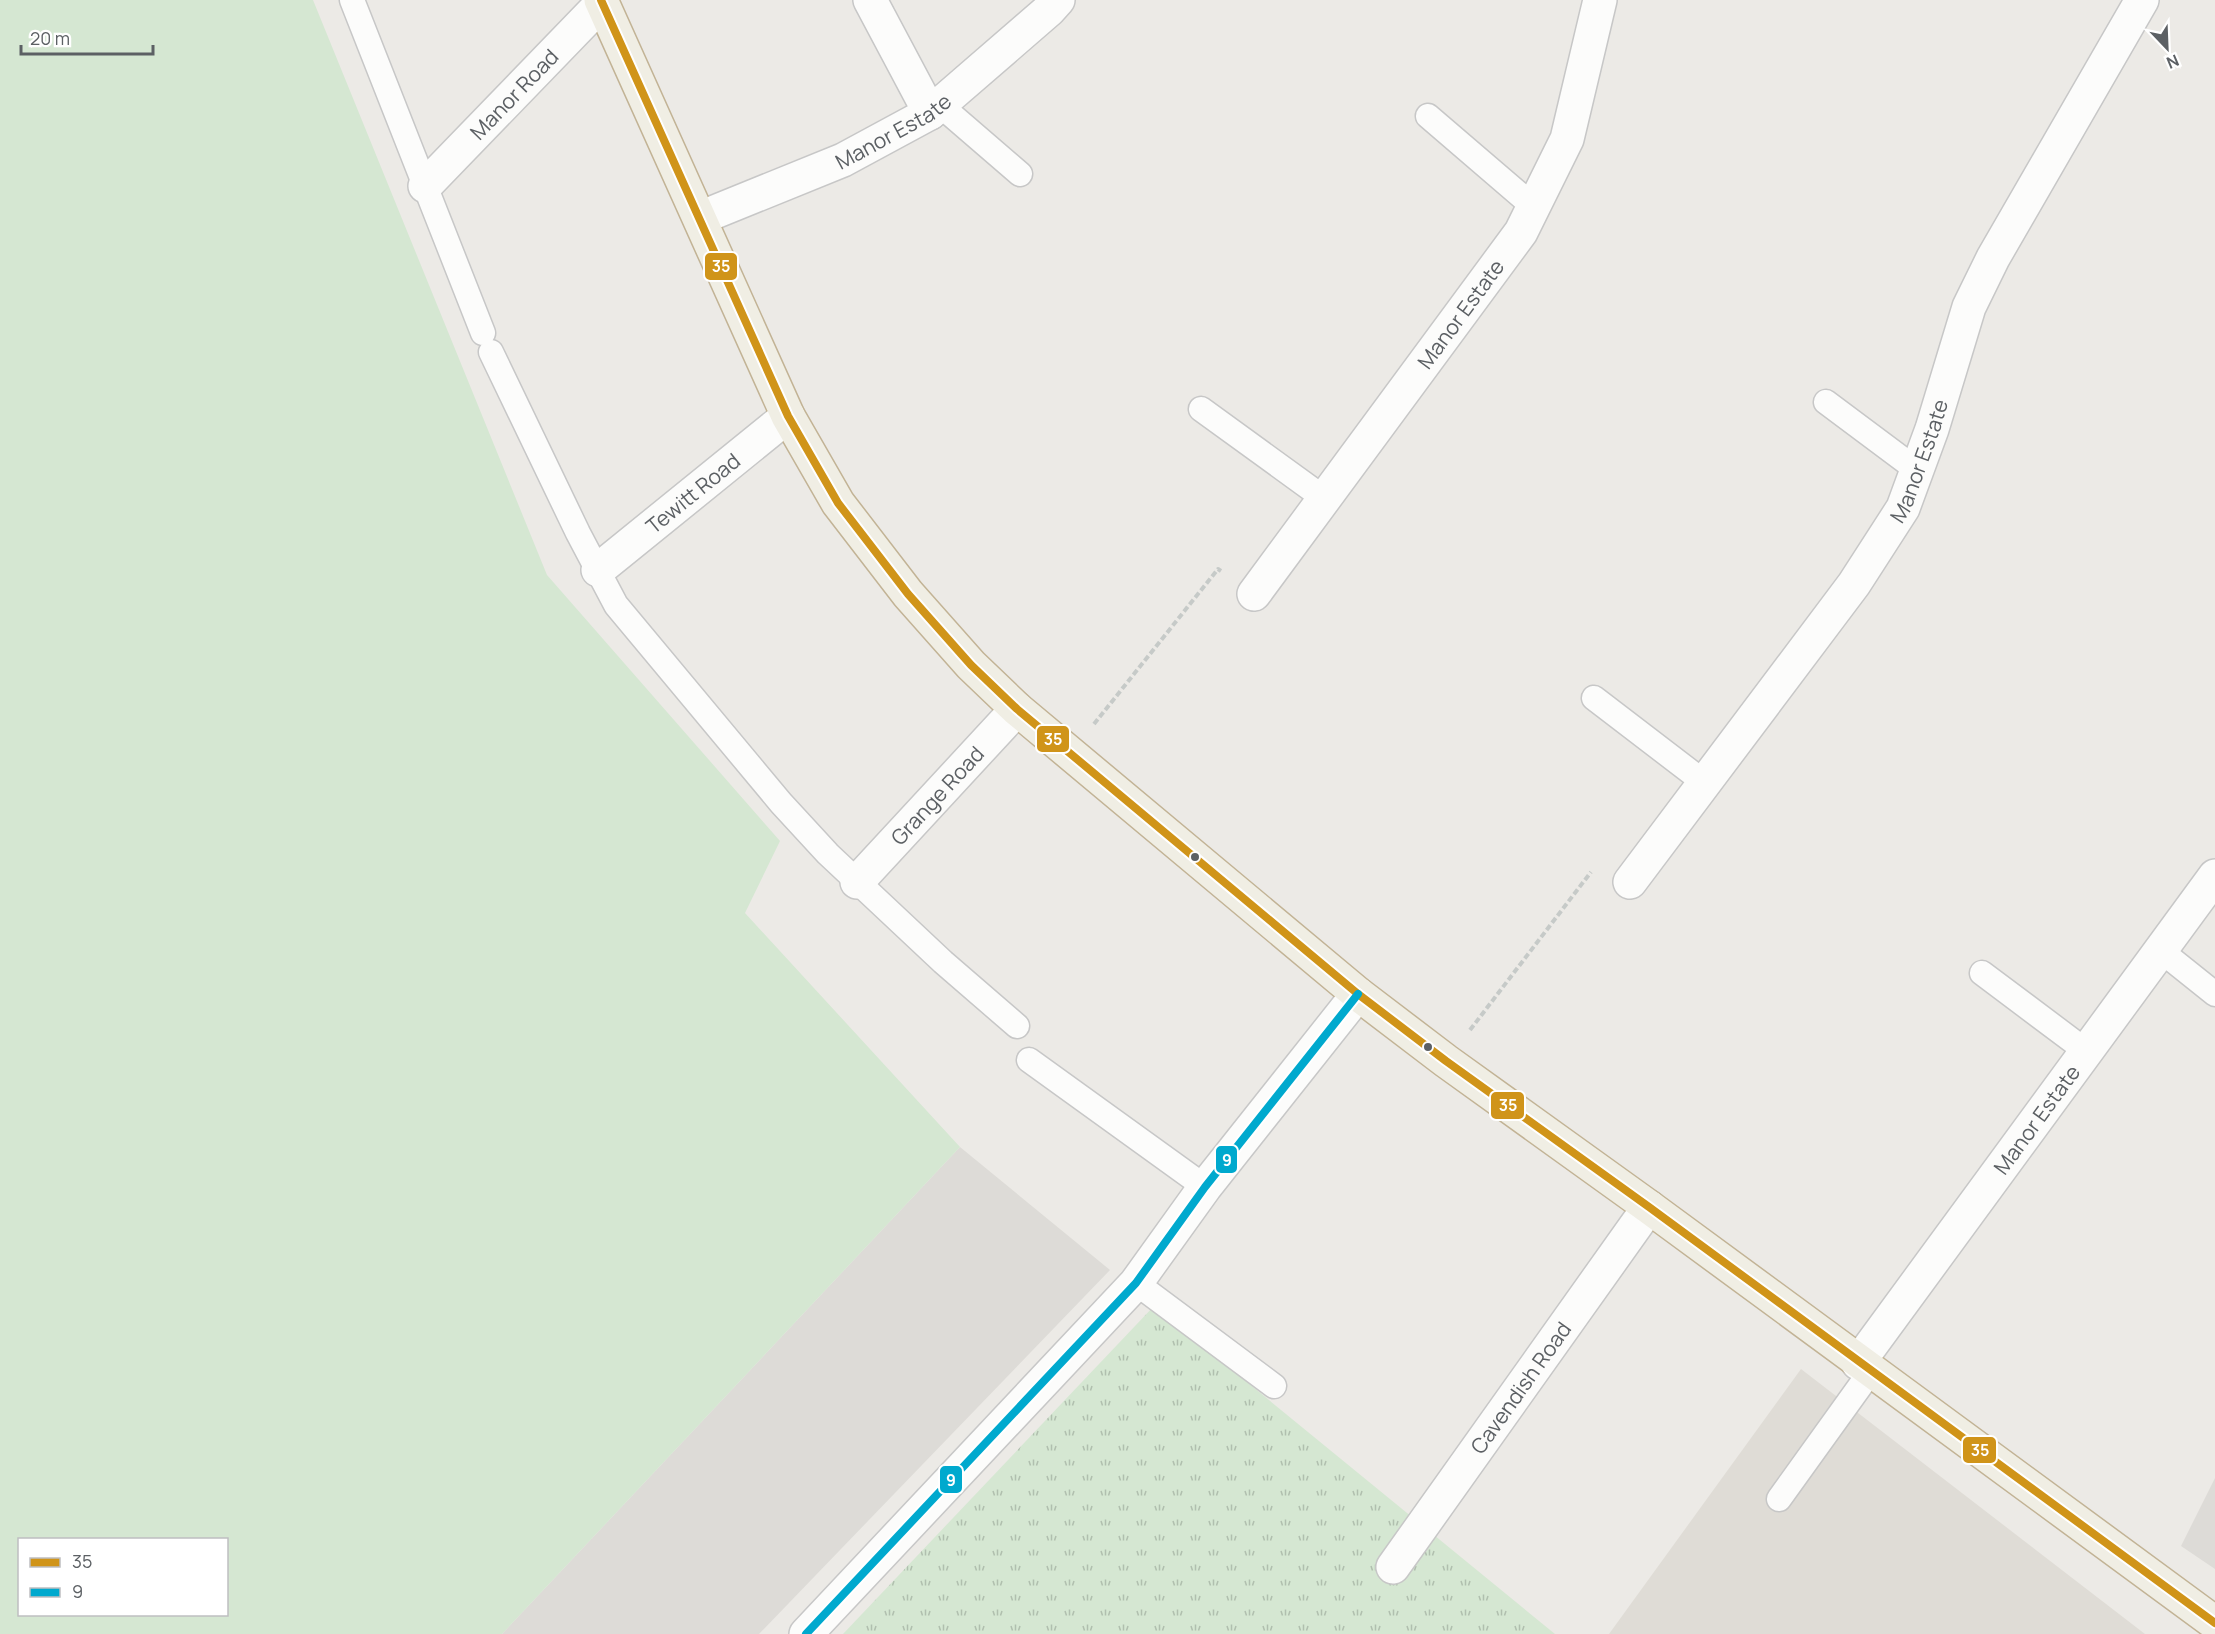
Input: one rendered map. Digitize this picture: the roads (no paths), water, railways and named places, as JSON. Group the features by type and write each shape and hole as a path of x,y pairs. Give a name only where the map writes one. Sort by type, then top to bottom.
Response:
{"highway":[{"path":"601,2 788,416 838,503 908,594 970,664 1017,709 1358,994 1446,1061 1649,1207 2215,1623"}],"street":[{"path":"870,0 935,109"},
{"name":"Manor Estate","path":"700,218 843,160 935,109 1058,0"},
{"name":"Manor Estate","path":"1254,594 1521,232 1567,138 1599,0"},
{"name":"Manor Estate","path":"1630,882 1854,584 1903,508 1932,429 1969,307 1993,258 2142,0"},
{"name":"Manor Road","path":"425,186 601,2"},
{"name":"Tewitt Road","path":"598,570 788,416"},
{"name":"Grange Road","path":"857,882 1017,709"},
{"name":"Manor Estate","path":"1864,1367 2086,1051 2215,876"},
{"path":"806,1634 1136,1283 1205,1187 1358,994"},
{"name":"Cavendish Road","path":"1393,1567 1649,1207"}],"lane":[{"path":"352,0 487,343 578,533 616,605 781,803 828,854 943,962 1017,1026"},
{"path":"935,109 1020,174"},
{"path":"1428,116 1534,207"},
{"path":"1826,402 1917,470"},
{"path":"1201,409 1325,499"},
{"path":"1594,698 1705,783"},
{"path":"2160,950 2215,994"},
{"path":"1982,973 2086,1051"},
{"path":"1029,1060 1205,1187"},
{"path":"1136,1283 1275,1386"},
{"path":"1779,1499 1864,1367"}]}
